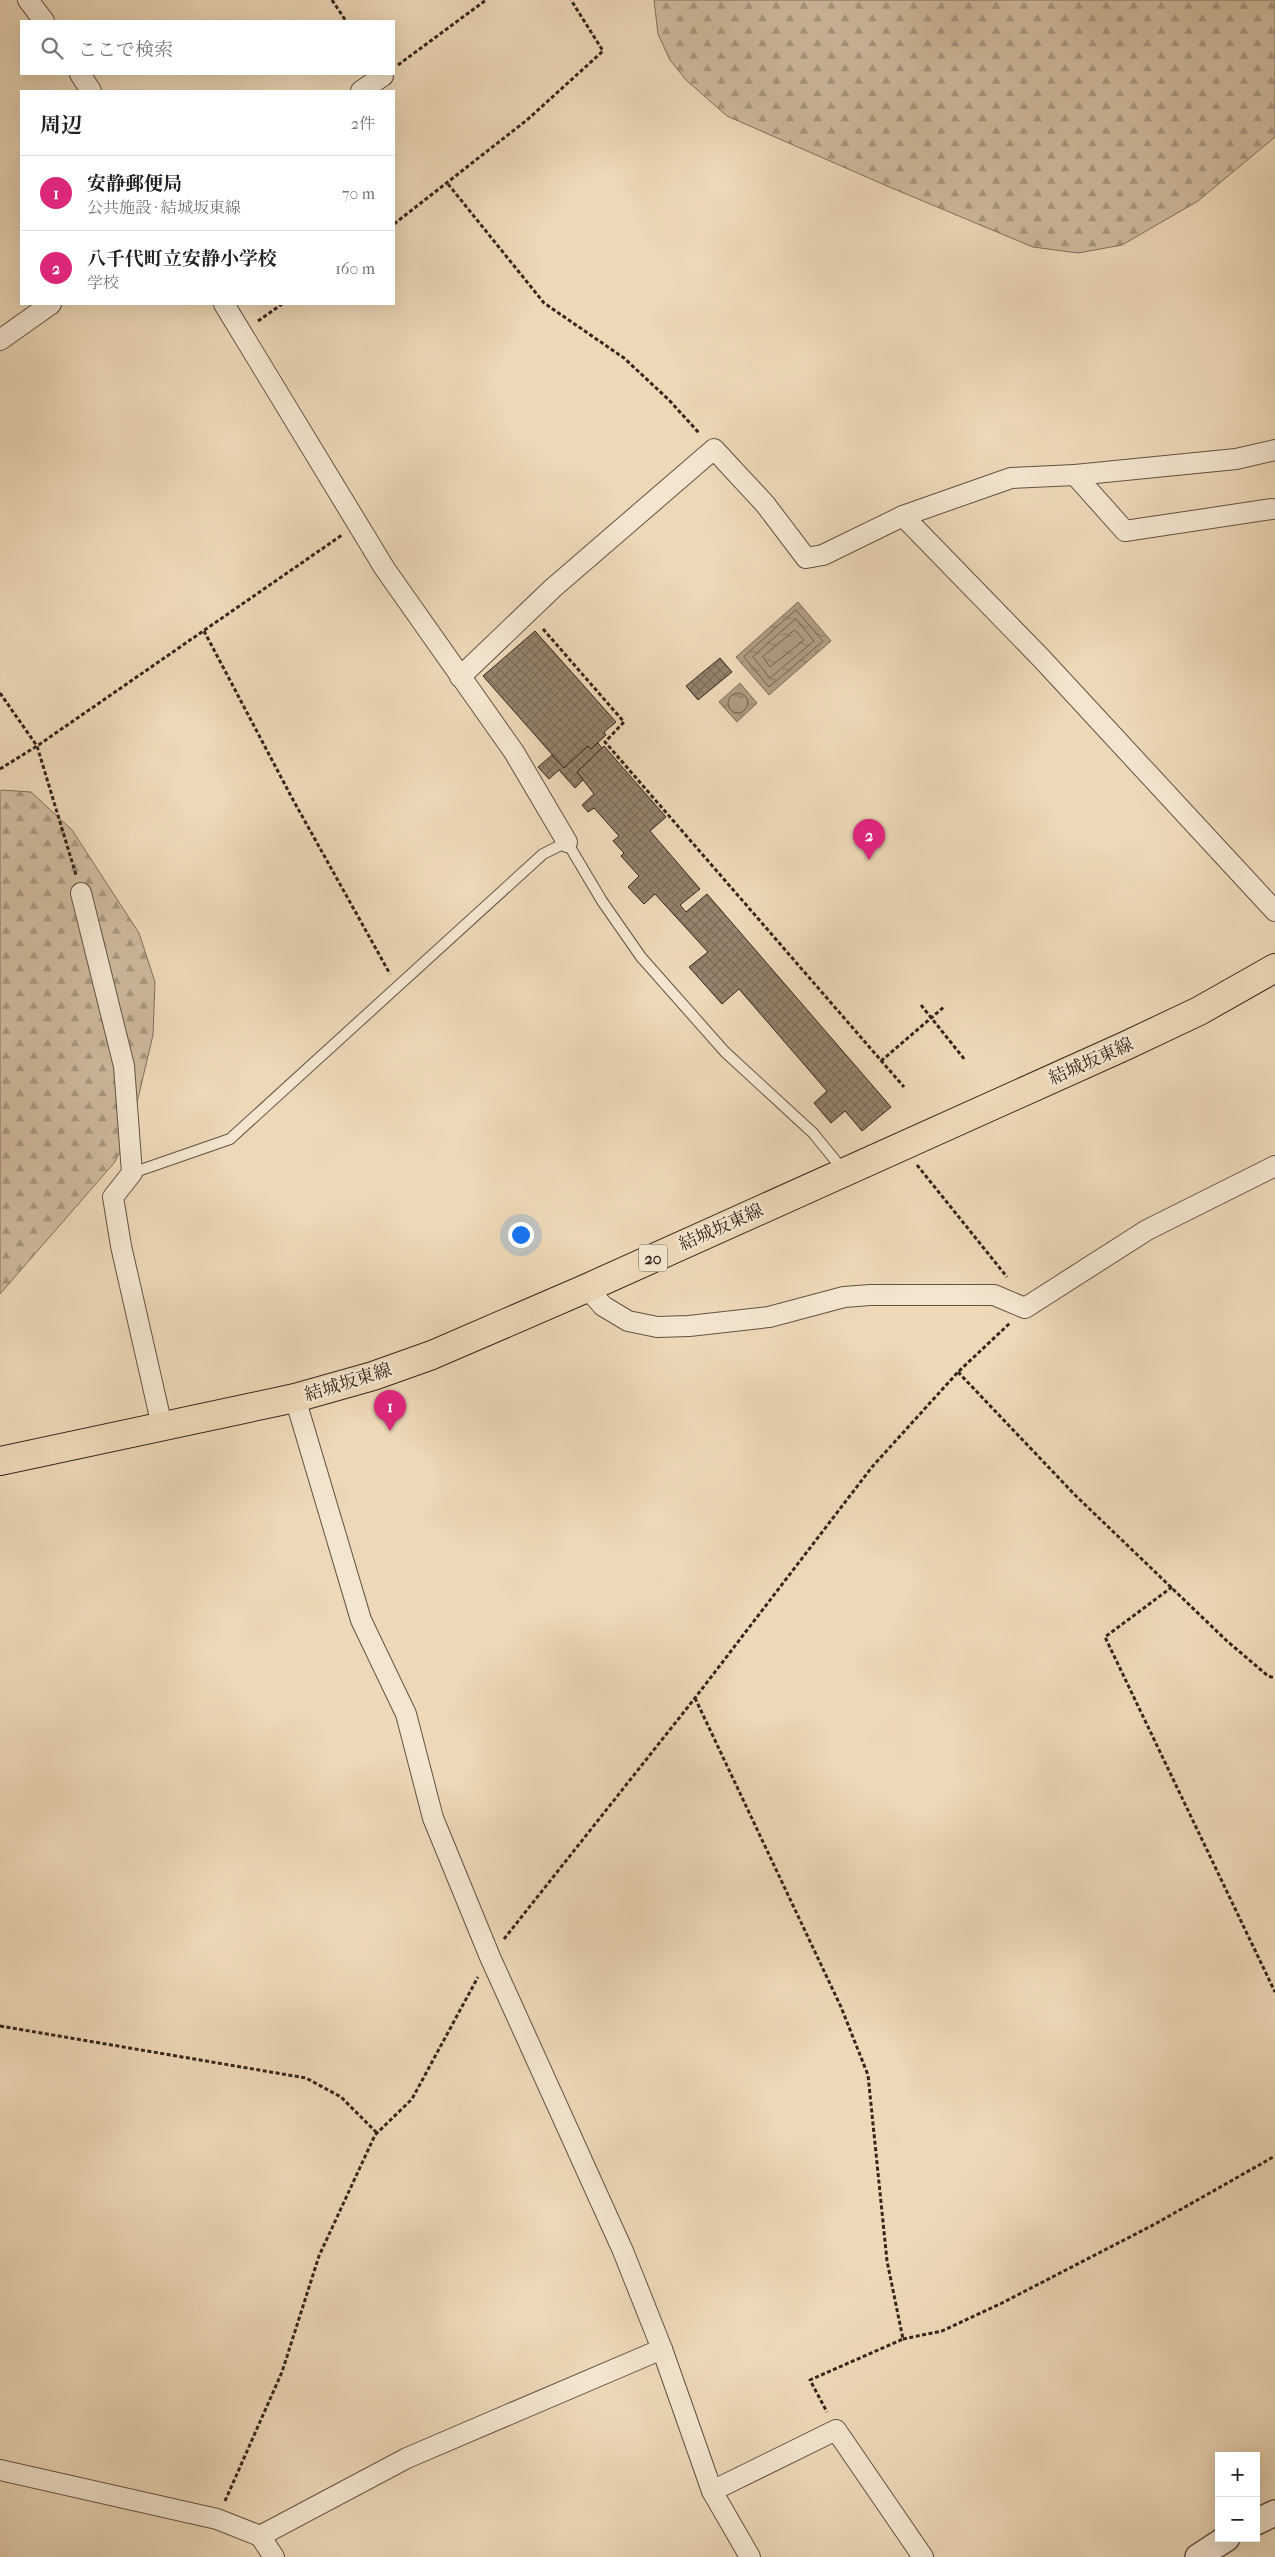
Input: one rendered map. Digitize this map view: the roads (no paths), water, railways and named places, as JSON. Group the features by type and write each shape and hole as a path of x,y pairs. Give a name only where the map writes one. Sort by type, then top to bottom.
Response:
{"main road":[{"name":"結城坂東線","path":"0,1461 295,1398 373,1376 432,1355 587,1288 1199,1011 1275,968"}],"street":[{"path":"28,0 43,20"},
{"path":"81,75 90,90"},
{"path":"362,90 384,75"},
{"path":"0,340 50,305"},
{"path":"225,305 356,524 460,677 514,752 567,842"},
{"path":"460,677 553,588 714,449 765,504 806,558 823,555 903,516 1011,478 1075,475 1236,459 1275,450"},
{"path":"1075,475 1125,531 1272,509"},
{"path":"903,516 1042,658 1275,912"},
{"path":"81,893 124,1066 132,1173 113,1198 121,1246 162,1426"},
{"path":"587,1288 603,1306 628,1321 657,1327 690,1326 770,1317 844,1297 870,1295 994,1295 1027,1307 1147,1230 1275,1166"},
{"path":"295,1398 361,1620 406,1714 433,1818 490,1957 623,2251 662,2350 712,2491 750,2557"},
{"path":"260,2536 407,2458 662,2350"},
{"path":"712,2491 836,2430 923,2557"},
{"path":"0,2470 217,2519 260,2536 274,2557"},
{"path":"1260,2520 1275,2513"},
{"path":"1198,2557 1221,2542"}],"lane":[{"path":"132,1173 230,1139 544,854 567,842 602,900 641,957 725,1052 813,1133 845,1171"}],"water":[{"path":"798,602 831,641 769,695 736,657"},
{"path":"740,683 757,703 737,722 719,702"}],"place":[{"name":"八千代町立安静小学校","path":"869,860"},
{"name":"安静郵便局","path":"390,1431"}]}
